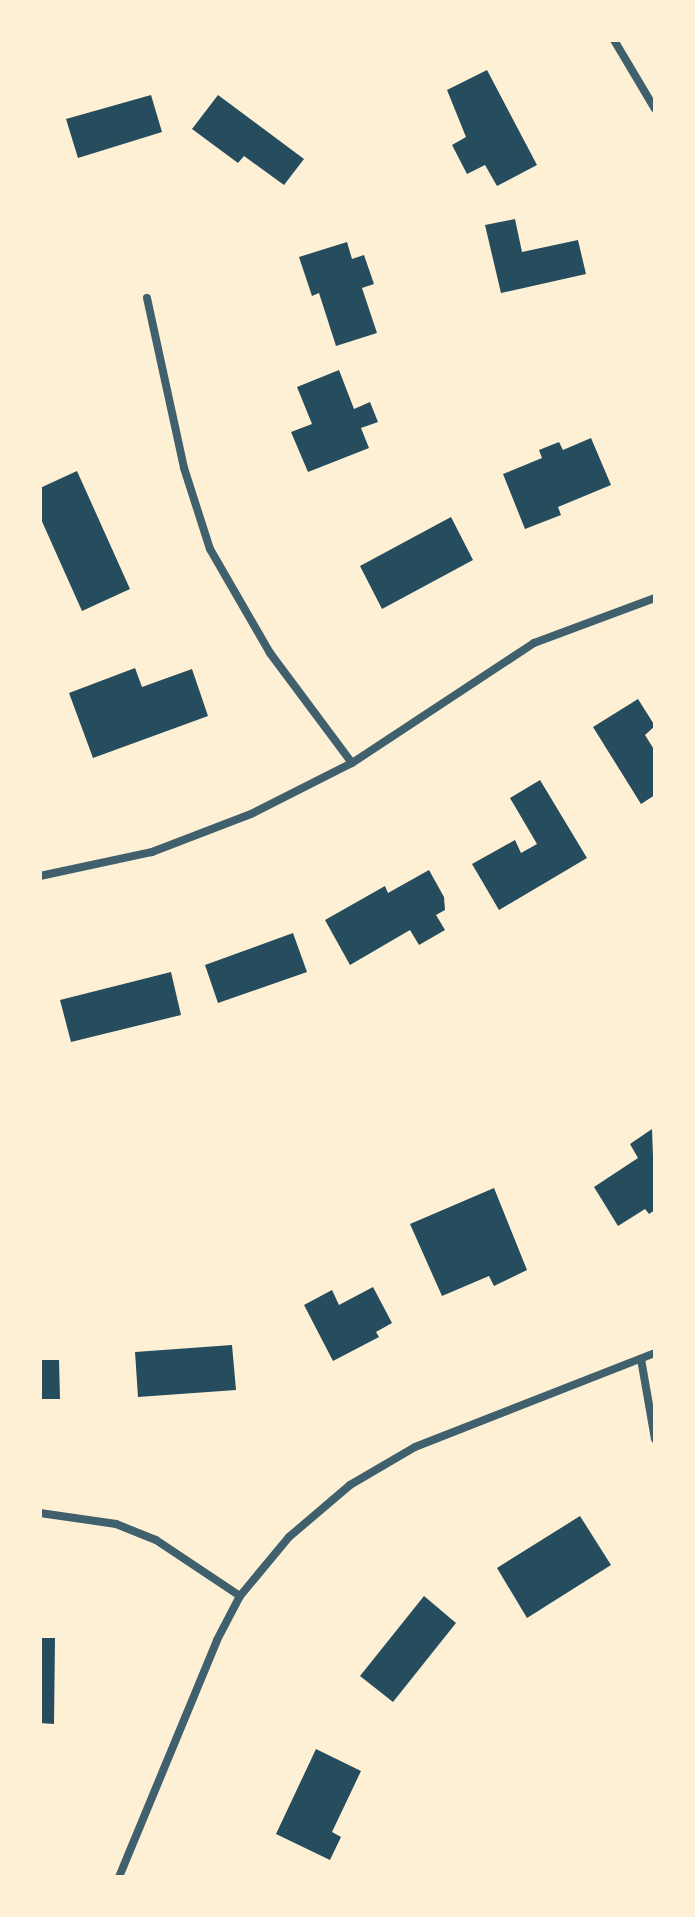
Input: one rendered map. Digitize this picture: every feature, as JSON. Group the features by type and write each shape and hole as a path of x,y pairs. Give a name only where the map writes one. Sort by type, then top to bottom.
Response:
{"street":[{"path":"614,40 655,109"},
{"path":"147,298 184,468 210,549 270,653 352,763"},
{"path":"40,876 152,852 251,814 352,763 534,643 655,598"},
{"path":"119,1877 217,1640 240,1596 289,1537 350,1485 402,1454 655,1353"},
{"path":"641,1359 655,1439"},
{"path":"40,1513 116,1524 156,1540 240,1596"}],"building":[{"path":"487,70 537,165 497,186 485,165 467,174 452,145 466,137 447,90"},
{"path":"151,95 162,132 78,158 66,119"},
{"path":"218,95 304,159 284,185 244,156 238,163 192,129"},
{"path":"515,219 522,252 578,240 586,274 501,293 485,225"},
{"path":"347,242 352,259 364,255 374,284 362,288 377,333 336,346 319,293 312,296 299,257"},
{"path":"339,370 354,409 370,402 378,422 361,428 369,448 308,472 291,432 312,424 297,387"},
{"path":"591,438 611,485 558,507 561,515 525,529 503,474 542,458 539,450 559,442 563,450"},
{"path":"77,471 130,589 82,611 40,517 40,488"},
{"path":"451,517 473,560 382,609 360,566"},
{"path":"135,668 142,687 192,669 208,716 93,758 69,693"},
{"path":"638,699 655,726 645,735 655,751 655,795 641,804 593,727"},
{"path":"540,780 587,858 499,910 472,864 515,840 521,853 537,844 510,798"},
{"path":"429,870 444,897 445,910 436,915 445,930 419,945 410,930 350,965 325,920 385,886 388,893"},
{"path":"293,933 307,972 218,1003 205,965"},
{"path":"171,972 181,1015 71,1042 60,1000"},
{"path":"652,1129 655,1210 649,1214 645,1209 618,1226 594,1187 638,1158 630,1144"},
{"path":"494,1188 527,1270 494,1286 489,1276 442,1296 410,1224"},
{"path":"373,1287 392,1323 376,1332 379,1337 333,1361 304,1305 332,1290 339,1305"},
{"path":"232,1345 236,1390 138,1397 135,1352"},
{"path":"40,1360 59,1360 60,1399 40,1399"},
{"path":"580,1516 611,1565 527,1618 497,1568"},
{"path":"424,1596 456,1623 393,1702 360,1676"},
{"path":"40,1638 55,1638 54,1724 40,1723"},
{"path":"316,1749 361,1771 332,1832 341,1837 330,1860 276,1834"}]}
